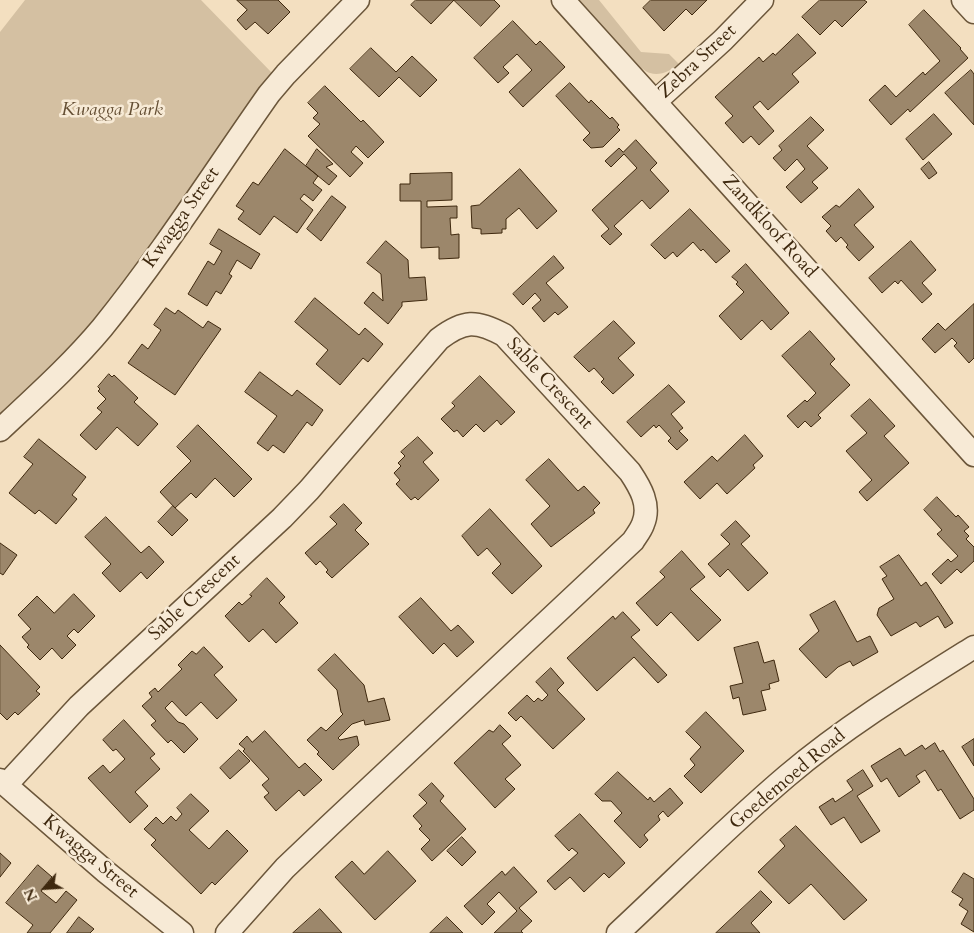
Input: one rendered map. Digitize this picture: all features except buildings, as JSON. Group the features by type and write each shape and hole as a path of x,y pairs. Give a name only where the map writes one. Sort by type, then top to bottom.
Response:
{"street":[{"name":"Kwagga Street","path":"0,430 75,358 101,329 133,288 269,94 358,0"},
{"name":"Zandkloof Road","path":"563,0 974,455"},
{"name":"Zebra Street","path":"656,102 723,40 762,0"},
{"path":"963,0 974,12"},
{"name":"Sable Crescent","path":"3,783 79,706 282,518 309,490 439,340 453,329 463,325 476,324 489,327 504,335 630,472 641,490 646,506 644,524 633,541 285,868 227,933"},
{"name":"Goedemoed Road","path":"631,929 787,776 828,744 974,647"},
{"name":"Kwagga Street","path":"3,783 106,872 182,933"}],"green space":[{"name":"Kwagga Park","path":"25,0 201,0 274,75 115,296 64,356 0,416 0,32"},
{"path":"578,0 599,0 641,52 669,54 679,64 669,71 654,74 643,69 624,52"}]}
